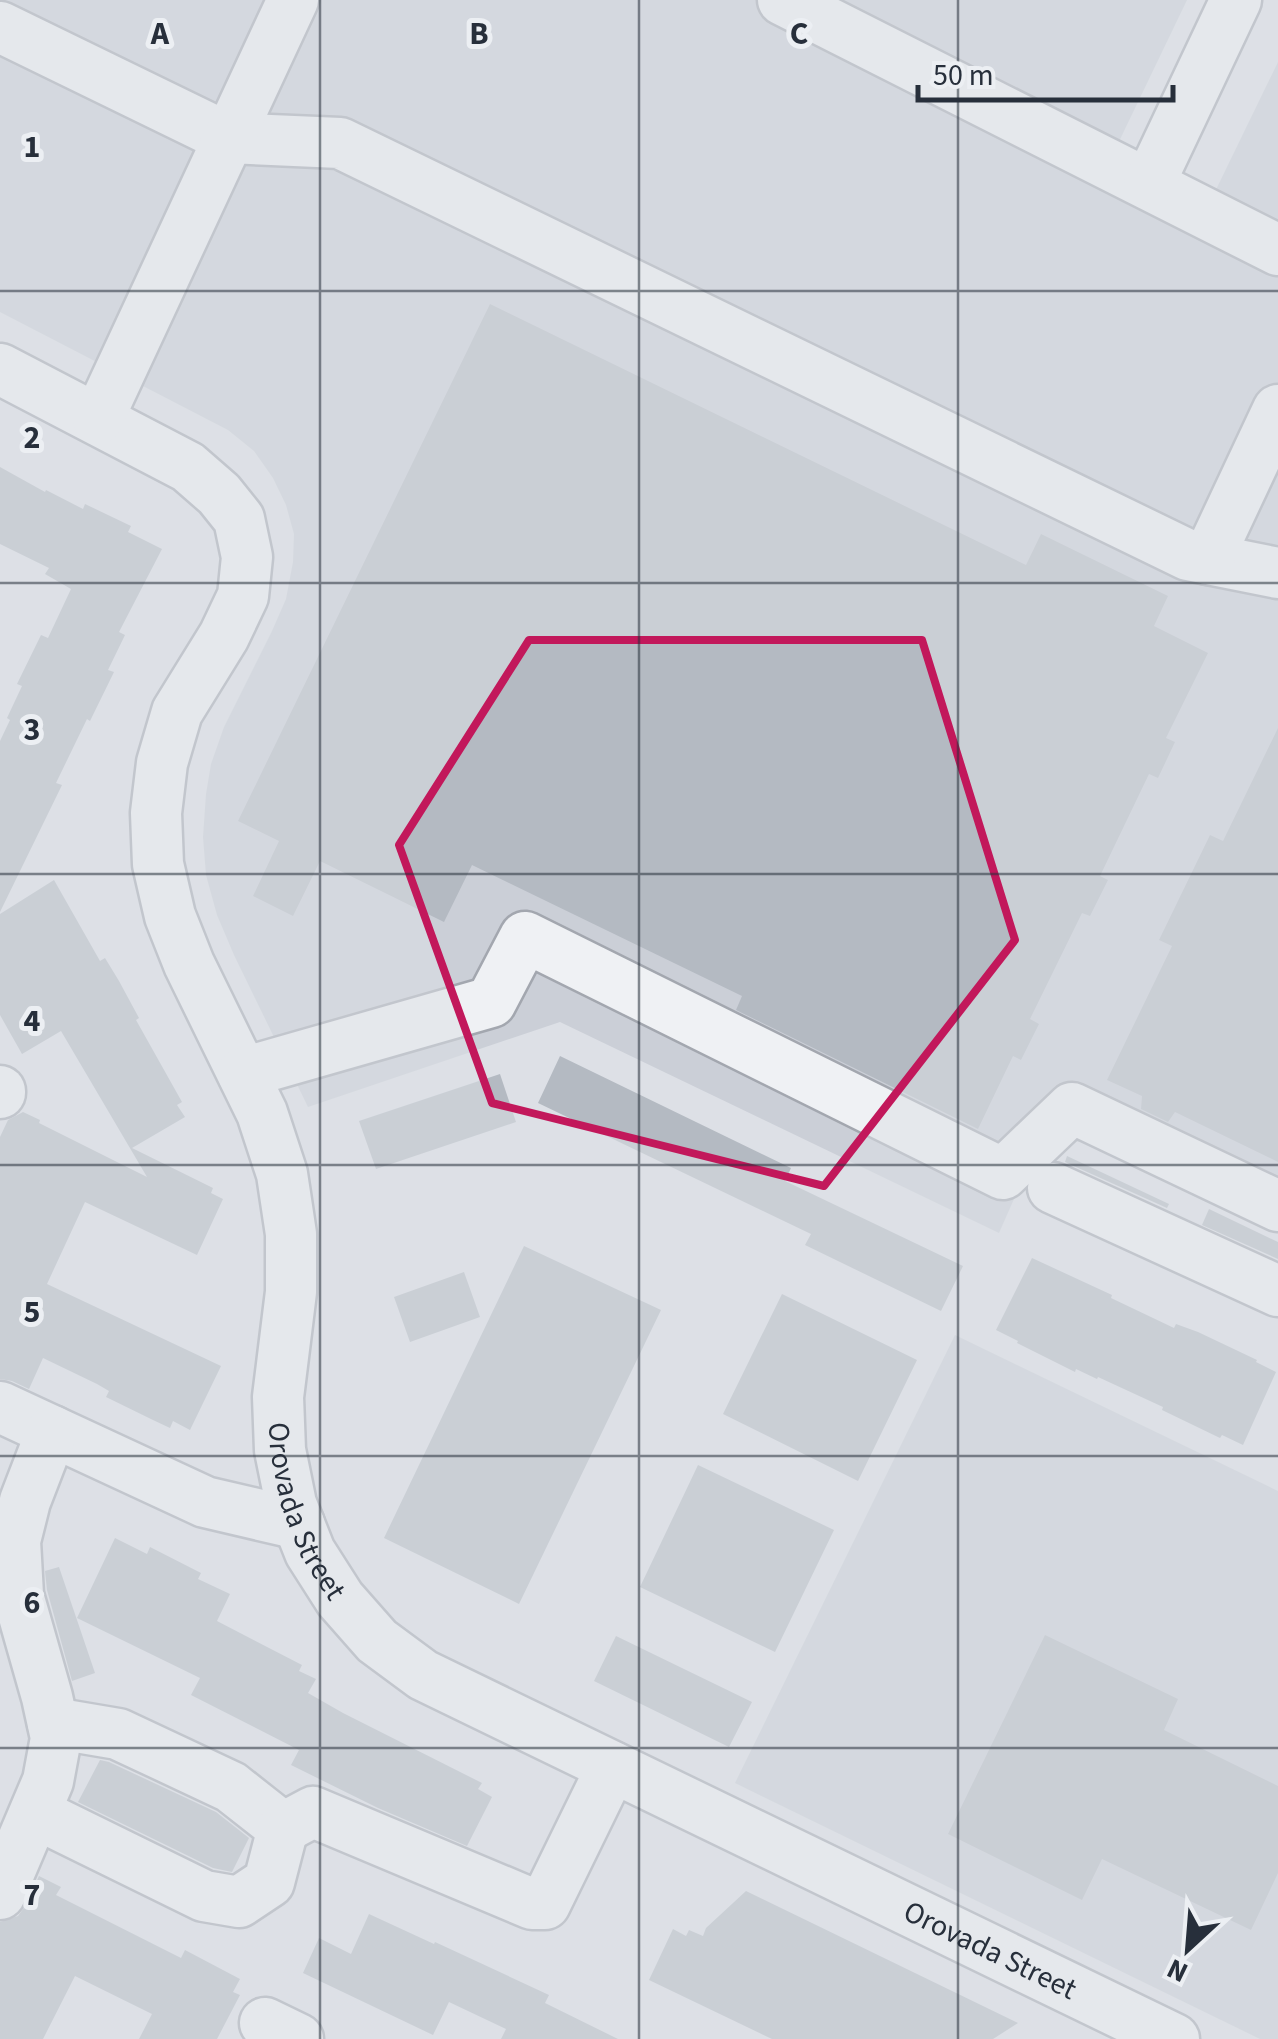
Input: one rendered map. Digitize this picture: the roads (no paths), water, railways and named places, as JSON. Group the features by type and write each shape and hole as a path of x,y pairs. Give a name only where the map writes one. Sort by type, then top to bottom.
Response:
{"street":[{"path":"0,369 98,420 293,0"},
{"path":"783,0 1278,250"},
{"path":"1149,184 1236,0"},
{"path":"0,26 228,138 340,143 1188,555 1278,573"},
{"path":"1208,559 1278,410"},
{"name":"Orovada Street","path":"98,420 188,467 219,494 239,519 247,558 243,596 224,636 177,712 162,764 156,813 158,864 170,916 188,964 262,1113 282,1174 291,1234 291,1292 278,1397 280,1450 291,1504 310,1552 340,1599 377,1641 422,1676 1174,2039"},
{"path":"242,1074 491,1002 525,937 1003,1174 1072,1108 1278,1206"},
{"path":"1053,1188 1278,1291"},
{"path":"0,1408 205,1502 300,1524"},
{"path":"0,1894 48,1781 56,1738 18,1595 14,1541 52,1432"},
{"path":"53,1723 118,1734 232,1787 283,1828"},
{"path":"35,1813 204,1896 239,1902 269,1882 283,1828 313,1812 532,1904 546,1904 612,1767"}]}
